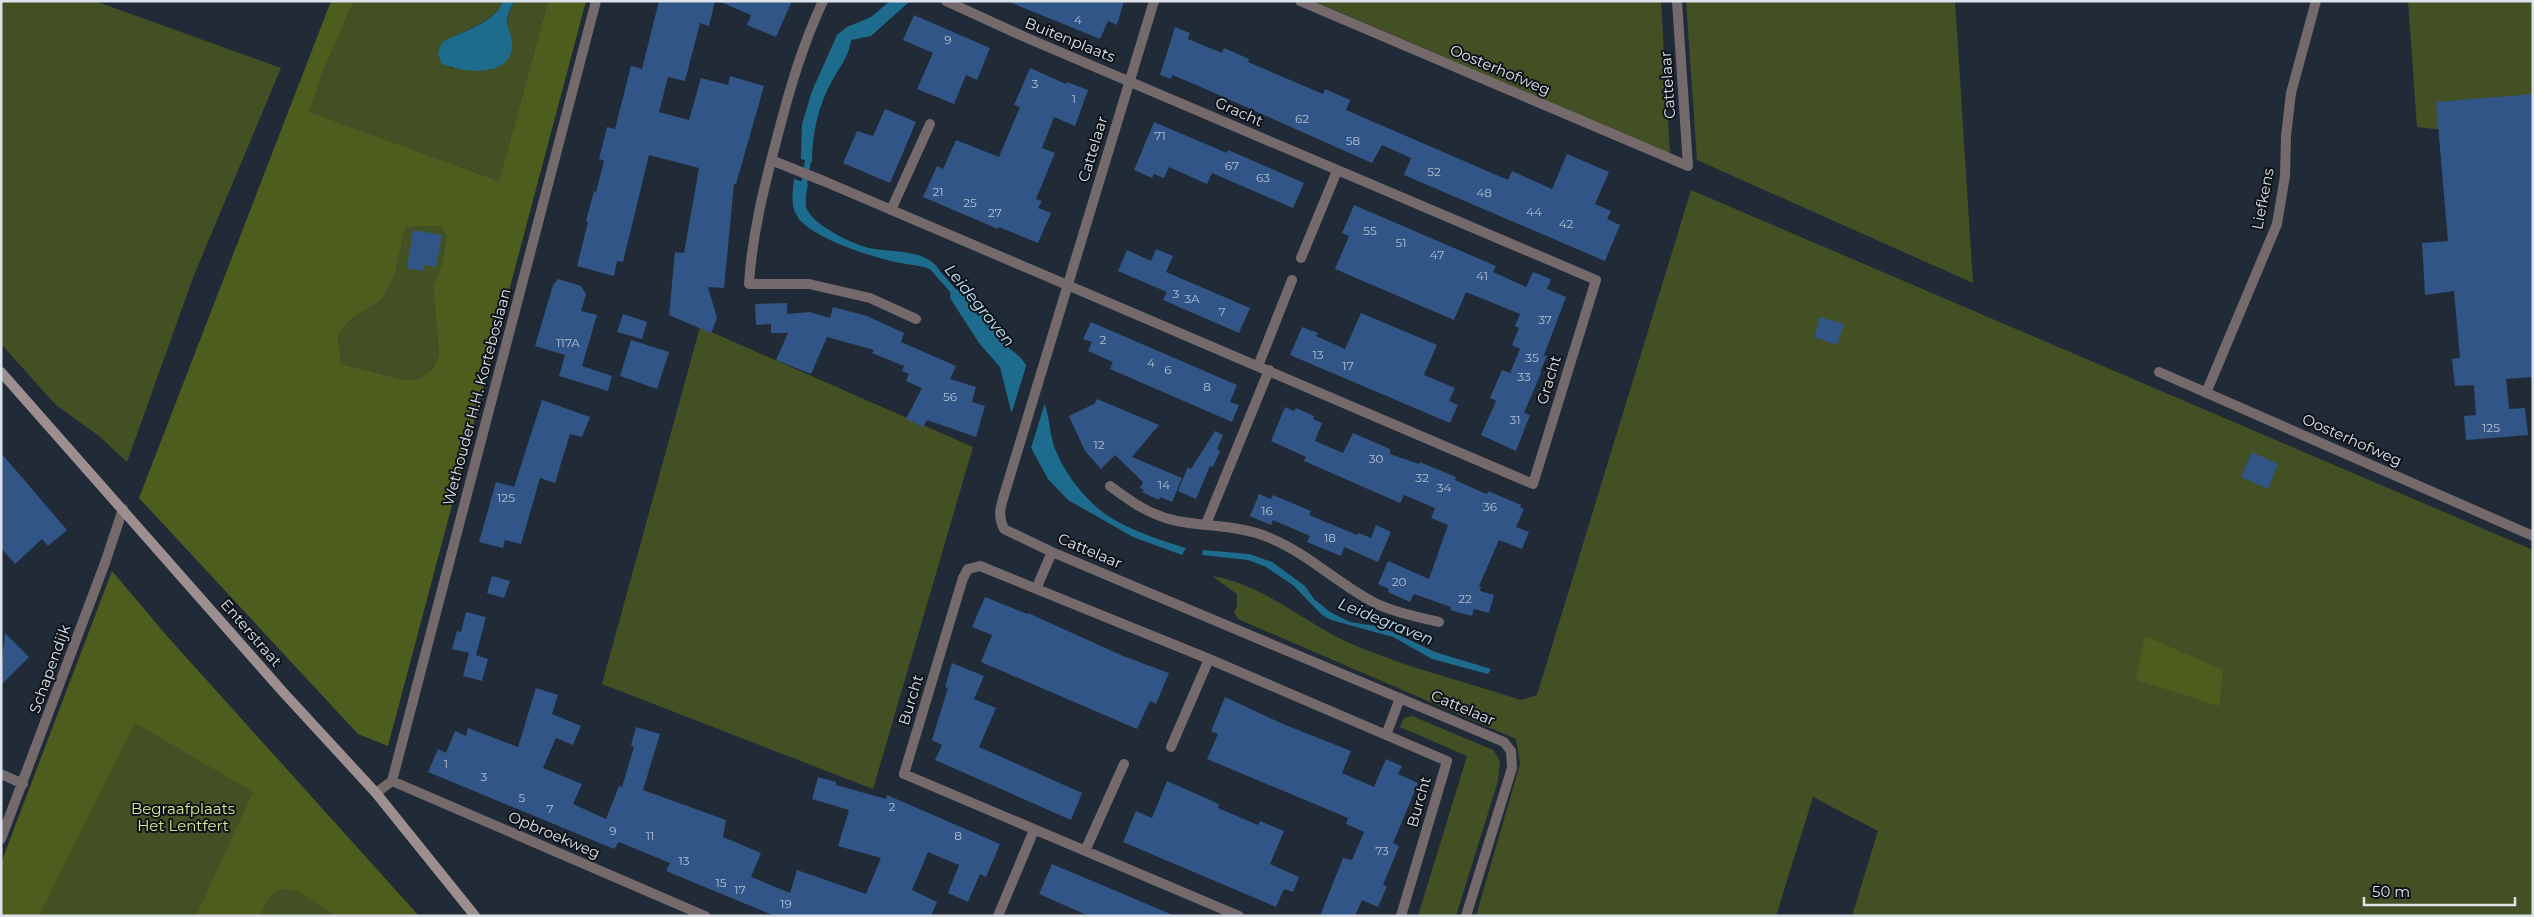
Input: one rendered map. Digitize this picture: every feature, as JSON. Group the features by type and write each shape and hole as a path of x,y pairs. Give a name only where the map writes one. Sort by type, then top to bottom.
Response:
{"main road":[{"name":"Enterstraat","path":"1,372 283,692 376,793 475,916"}],"street":[{"name":"Wethouder H.H. Korteboslaan","path":"392,781 596,1"},
{"path":"823,1 797,64 771,160 751,246 749,284 808,284 870,298 916,318"},
{"name":"Buitenplaats","path":"946,1 1027,38 1129,80"},
{"name":"Cattelaar","path":"1154,1 1000,508 1001,523 1004,530 1052,552 1504,742 1511,751 1512,768 1466,916"},
{"name":"Oosterhofweg","path":"1300,1 1688,166"},
{"name":"Cattelaar","path":"1677,1 1688,166"},
{"name":"Liefkens","path":"2206,393 2277,224 2285,176 2286,136 2291,93 2316,1"},
{"name":"Gracht","path":"1068,284 1533,484 1596,280 1337,171 1129,80"},
{"path":"891,210 930,124"},
{"path":"771,160 1068,284"},
{"path":"1301,258 1337,171"},
{"path":"1258,366 1292,280"},
{"path":"1206,524 1269,370"},
{"name":"Oosterhofweg","path":"2159,372 2533,536"},
{"path":"1110,486 1128,500 1152,513 1176,521 1234,527 1270,537 1301,553 1378,604 1401,613 1439,622"},
{"name":"Schapendijk","path":"1,839 108,556 123,509"},
{"path":"1036,589 1052,552"},
{"name":"Burcht","path":"1240,916 904,774 963,578 968,569 980,566 1209,659 1446,761 1401,916"},
{"path":"1171,747 1209,659"},
{"path":"1386,735 1400,698"},
{"path":"1085,851 1124,764"},
{"path":"1,774 23,784"},
{"path":"376,793 392,781"},
{"name":"Opbroekweg","path":"392,781 705,916"},
{"path":"998,916 1034,830"}],"green space":[{"path":"1,1 95,1 281,68 194,275 127,462 99,436 56,405 1,344"},
{"path":"331,1 354,1 322,74 309,112 499,181 548,1 586,1 388,746 358,734 139,498","holes":["440,226 447,237 441,267 433,287 439,354 432,370 420,378 405,380 341,364 338,335 353,317 381,300 396,271 407,227"]},
{"path":"354,1 503,1 499,8 486,20 442,43 438,53 451,68 491,70 511,41 508,20 515,1 548,1 499,181 308,112 322,74"},
{"path":"1314,1 1661,1 1670,154"},
{"path":"1686,1 1955,1 1973,283 1697,160"},
{"path":"2408,1 2533,1 2533,140 2417,127"},
{"path":"1691,190 2533,550 2533,916 1852,916 1878,831 1813,797 1776,916 1476,916 1520,764 1516,739 1238,619 1234,612 1237,606 1237,594 1212,576 1248,587 1281,604 1329,633 1366,650 1432,673 1521,700 1537,695"},
{"path":"440,226 447,237 441,267 433,287 439,354 432,370 420,378 405,380 341,364 338,335 353,317 366,308 396,271 407,227"},
{"path":"700,327 973,447 873,789 602,684"},
{"path":"112,571 167,636 419,916 336,916 299,892 285,889 274,892 267,900 260,916 196,916 253,792 135,723 39,916 1,916 1,863"},
{"path":"2145,636 2223,670 2219,706 2136,680"},
{"name":"Begraafplaats Het Lentfert","path":"175,659 397,916 1,916"},
{"path":"1412,716 1493,750 1500,761 1498,781 1456,916 1418,916 1467,756 1400,727 1404,718"}],"water":[{"path":"503,1 515,1 510,10 507,23 512,46 511,53 506,61 490,70 479,71 458,69 441,63 438,53 442,42 485,21 499,9"},
{"path":"890,1 910,1 871,36 851,40 846,57 827,91 820,110 813,141 812,162 801,159 802,124 812,91 837,35 847,27 871,17"},
{"path":"794,179 808,184 806,207 816,220 833,233 869,248 908,253 926,258 940,271 938,274 925,267 876,257 845,246 815,232 804,224 797,216 793,207"},
{"path":"951,289 969,295 975,301 1001,340 1024,363 1045,404 1052,441 1058,456 1080,490 1091,502 1111,518 1149,536 1186,548 1182,555 1133,537 1068,500 1048,479 1011,411 1000,367 979,343 950,298"},
{"path":"1203,550 1249,554 1272,562 1305,586 1314,599 1330,612 1350,622 1382,627 1435,652 1491,669 1488,674 1432,659 1393,637 1331,620 1322,615 1293,585 1266,567 1248,560 1202,555"}],"pier":[{"path":"1027,363 1045,403 1030,451 1011,415"}],"building":[{"path":"659,1 715,1 709,26 700,23 685,81 668,77 659,112 689,120 701,78 728,85 730,76 764,86 736,184 734,184 724,288 708,287 717,318 711,333 669,315 675,252 684,253 699,168 649,155 623,262 617,261 614,276 577,266 588,222 586,221 604,161 599,159 607,127 615,129 631,66 642,69"},
{"path":"718,1 792,1 776,37 747,25 751,15"},
{"path":"1007,1 1124,1 1117,25 1108,21 1100,39"},
{"path":"914,15 990,48 977,80 966,75 954,104 917,89 933,53 903,40"},
{"path":"1175,27 1190,33 1188,39 1222,53 1224,48 1249,59 1248,62 1323,94 1325,89 1350,100 1346,110 1508,180 1512,171 1552,189 1567,154 1609,172 1595,204 1611,211 1607,219 1620,225 1605,261 1404,175 1411,158 1382,145 1372,163 1194,84 1172,75 1171,79 1160,75"},
{"path":"1030,68 1066,84 1067,82 1088,90 1075,126 1054,117 1042,148 1055,153 1036,199 1042,201 1038,208 1051,213 1038,243 999,227 998,229 923,197 937,166 943,169 956,140 999,157 1020,107 1014,105"},
{"path":"2533,94 2533,377 2506,379 2509,409 2525,408 2528,435 2466,440 2464,416 2476,415 2474,385 2455,386 2452,359 2460,358 2454,291 2425,295 2422,243 2448,241 2436,102"},
{"path":"885,109 916,122 890,183 843,163 857,131 873,136"},
{"path":"1154,122 1227,153 1228,150 1304,183 1293,208 1212,173 1207,184 1169,167 1164,178 1154,174 1152,178 1134,170"},
{"path":"1354,205 1496,266 1493,272 1526,287 1533,272 1551,279 1547,289 1566,297 1544,355 1547,356 1541,373 1524,413 1530,415 1516,451 1481,435 1496,401 1490,398 1502,370 1510,373 1520,349 1512,345 1519,328 1515,326 1520,314 1466,292 1454,320 1335,269 1349,236 1342,233"},
{"path":"413,230 442,235 436,267 424,265 423,271 407,268"},
{"path":"1156,249 1173,256 1166,272 1250,308 1239,333 1163,300 1167,292 1118,271 1127,250 1151,261"},
{"path":"558,279 581,286 586,294 581,311 597,315 582,366 612,376 608,391 559,376 565,355 535,346 553,285"},
{"path":"787,303 787,314 810,312 830,318 833,307 867,316 904,333 901,342 956,366 950,379 976,387 972,402 985,406 976,437 927,420 923,427 906,419 922,388 906,381 909,374 902,371 904,366 872,353 874,350 827,337 811,374 776,360 788,333 771,333 771,324 756,325 755,304"},
{"path":"1361,313 1437,345 1424,375 1455,388 1449,401 1458,405 1450,423 1290,355 1302,327 1318,333 1316,336 1345,349"},
{"path":"623,314 647,322 642,339 617,332"},
{"path":"1820,317 1844,324 1837,345 1814,337"},
{"path":"1091,322 1237,385 1230,402 1239,405 1232,422 1110,369 1113,362 1088,351 1092,342 1083,339"},
{"path":"631,340 669,352 657,389 620,376"},
{"path":"1097,399 1159,425 1132,457 1182,478 1172,502 1160,497 1159,500 1142,492 1144,490 1140,488 1143,482 1115,455 1101,469 1085,451 1069,416 1094,404"},
{"path":"542,400 590,417 582,437 570,434 555,483 540,478 521,544 505,540 503,548 479,542 496,482 514,487"},
{"path":"1285,407 1294,411 1296,408 1314,416 1313,419 1322,423 1315,441 1343,453 1353,433 1390,449 1390,454 1419,464 1420,462 1456,477 1455,480 1484,493 1487,494 1488,491 1521,505 1520,507 1524,509 1516,527 1529,532 1522,549 1499,540 1479,586 1481,587 1480,591 1494,595 1489,613 1474,609 1472,616 1450,610 1451,607 1414,594 1410,602 1388,592 1389,589 1378,584 1388,561 1429,579 1448,525 1431,518 1435,508 1404,495 1400,503 1304,461 1306,457 1271,441"},
{"path":"1215,431 1223,435 1217,449 1220,451 1213,467 1210,466 1196,499 1178,491 1188,467 1191,469"},
{"path":"2252,452 2278,464 2268,489 2241,477"},
{"path":"1,453 67,530 48,546 42,539 15,564 1,548"},
{"path":"1259,494 1271,499 1273,495 1311,511 1309,515 1357,535 1359,533 1371,538 1376,525 1391,532 1378,562 1344,547 1341,556 1307,542 1310,536 1273,520 1271,525 1250,516"},
{"path":"492,576 510,581 504,598 487,593"},
{"path":"985,597 1028,613 1123,656 1169,673 1156,704 1150,701 1137,729 981,662 992,635 972,627"},
{"path":"466,612 486,617 476,655 488,659 482,681 463,676 469,653 452,649 457,631 461,632"},
{"path":"5,633 29,657 1,685 1,670"},
{"path":"952,663 984,676 974,699 996,708 979,747 1082,793 1071,820 935,760 942,745 932,740 948,688 945,687"},
{"path":"536,688 558,695 552,714 581,726 573,745 556,738 543,768 582,784 573,804 606,819 619,786 622,787 634,747 631,745 636,727 660,734 643,790 726,820 723,837 761,853 751,877 790,893 797,870 866,894 881,858 838,846 849,810 812,799 818,777 836,782 836,785 886,799 887,795 1000,844 986,877 980,874 968,902 948,893 959,865 928,852 912,890 937,902 931,916 775,916 666,871 670,863 619,842 614,849 428,772 438,749 446,753 455,731 466,736 468,728 518,747"},
{"path":"1225,697 1283,724 1351,751 1342,773 1374,787 1386,759 1402,766 1398,774 1418,783 1393,843 1399,846 1383,885 1387,886 1378,907 1362,900 1355,916 1320,916 1343,858 1352,860 1364,832 1346,824 1348,818 1207,759 1218,734 1211,731"},
{"path":"1167,781 1219,804 1218,808 1258,825 1260,821 1284,831 1270,864 1299,877 1293,892 1284,889 1276,907 1123,842 1136,811 1152,818"},
{"path":"1052,864 1173,916 1089,916 1039,894"}],"waterway":[{"name":"Leidegraven","path":"803,190 809,154"},
{"name":"Leidegraven","path":"932,267 957,295"}]}
